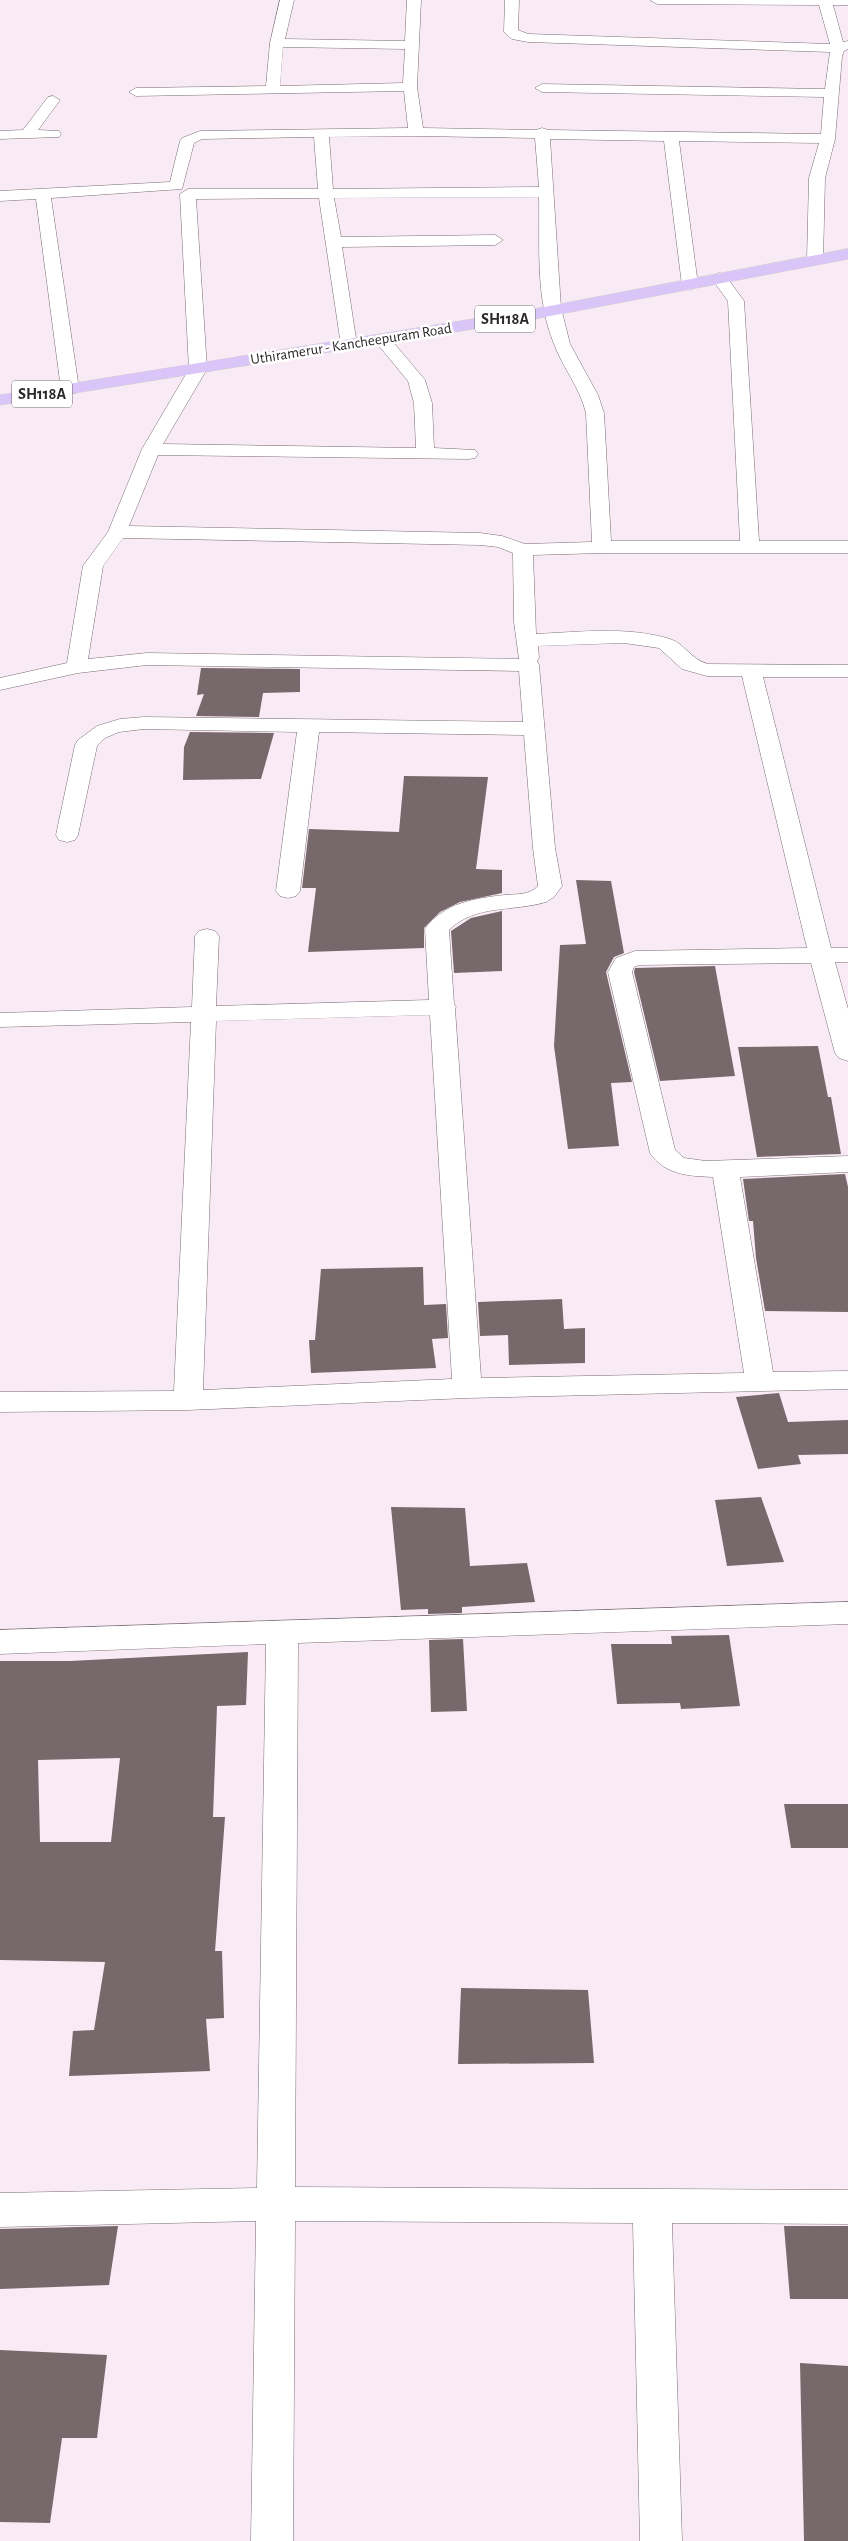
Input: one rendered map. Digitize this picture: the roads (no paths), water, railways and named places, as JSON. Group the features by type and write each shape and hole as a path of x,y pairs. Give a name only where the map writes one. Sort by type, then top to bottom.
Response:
{"main road":[{"name":"Uthiramerur - Kancheepuram Road","path":"0,400 382,340 552,311 848,254"}],"street":[{"path":"273,90 277,43 287,0"},
{"path":"414,0 410,87 416,132"},
{"path":"512,0 511,32 517,36 528,38 843,46"},
{"path":"657,0 848,2"},
{"path":"825,1 843,46"},
{"path":"277,43 412,44"},
{"path":"815,260 817,178 828,139 835,56 843,46"},
{"path":"136,92 410,87"},
{"path":"542,88 831,93"},
{"path":"27,135 53,100"},
{"path":"77,667 93,566 117,532 151,450 198,369 183,190 187,140 200,135 416,132 542,132 828,139"},
{"path":"542,132 552,311 562,345 592,398 595,413 602,547"},
{"path":"321,133 326,193 349,345"},
{"path":"0,135 54,134"},
{"path":"672,136 690,285"},
{"path":"0,196 127,189 326,193 546,192"},
{"path":"43,194 76,388"},
{"path":"334,242 495,240"},
{"path":"719,278 736,301 750,546"},
{"path":"382,340 416,380 423,403 425,453"},
{"path":"151,450 469,454"},
{"path":"117,532 480,539 502,542 523,550 602,547 848,547"},
{"path":"467,1388 444,1007 437,929 446,919 475,905 527,900 542,896 550,886 524,622 523,550"},
{"path":"527,640 624,637 647,639 666,644 689,665 707,670 848,671"},
{"path":"0,684 35,678 77,667 148,659 529,664"},
{"path":"751,669 821,956 848,1053"},
{"path":"67,835 86,745 92,736 104,730 144,723 309,724 535,729"},
{"path":"288,891 309,724"},
{"path":"188,1400 206,936"},
{"path":"848,955 635,958 624,964 620,972 663,1153 675,1164 691,1168 848,1164"},
{"path":"0,1020 444,1007"},
{"path":"725,1168 760,1382"},
{"path":"0,1402 188,1400 467,1388 848,1380"},
{"path":"0,1642 848,1613"},
{"path":"272,2541 282,1632"},
{"path":"0,2210 276,2204 848,2208"},
{"path":"652,2208 662,2541"}]}
